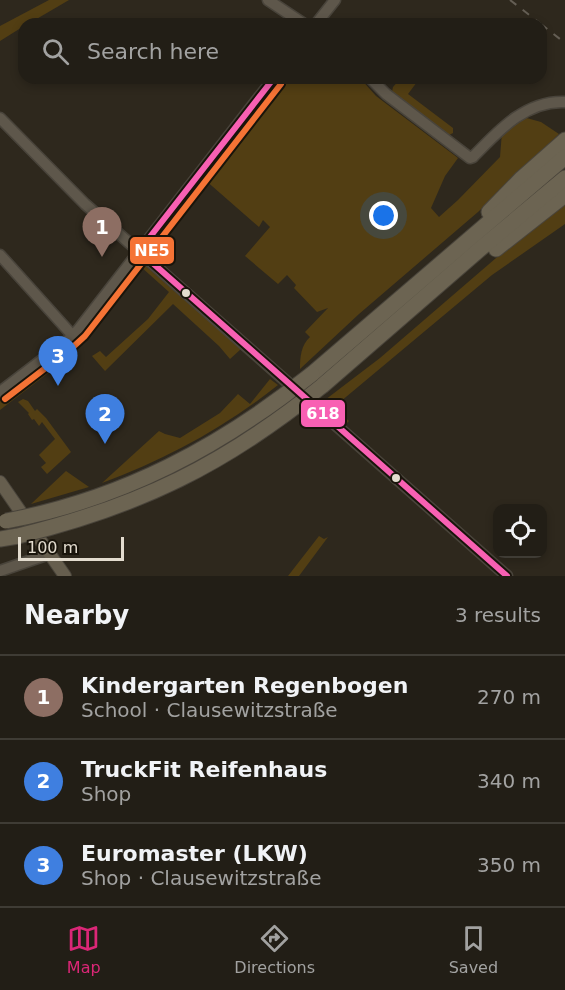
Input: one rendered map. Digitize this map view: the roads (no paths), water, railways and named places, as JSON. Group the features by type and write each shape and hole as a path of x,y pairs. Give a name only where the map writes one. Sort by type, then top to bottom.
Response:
{"highway":[{"path":"3,521 39,514 91,499 159,472 232,432 312,374 461,245 558,158 565,140"},
{"path":"0,540 109,510 184,478 256,436 322,386 565,178"},
{"path":"322,386 344,375 486,257 565,195"}],"main road":[{"path":"0,482 65,576"}],"street":[{"path":"268,0 294,18"},
{"path":"321,18 335,0"},
{"path":"0,392 73,336 269,84"},
{"path":"376,84 470,158 502,126 516,117 553,101 565,102"},
{"path":"0,118 85,204 507,576"},
{"path":"0,255 73,336"},
{"path":"0,571 50,554"}],"railway":[{"path":"510,0 533,18"},
{"path":"547,29 565,43"}],"place":[{"name":"Kindergarten Regenbogen","path":"102,257"},
{"name":"Euromaster (LKW)","path":"58,386"},
{"name":"TruckFit Reifenhaus","path":"105,444"}]}
